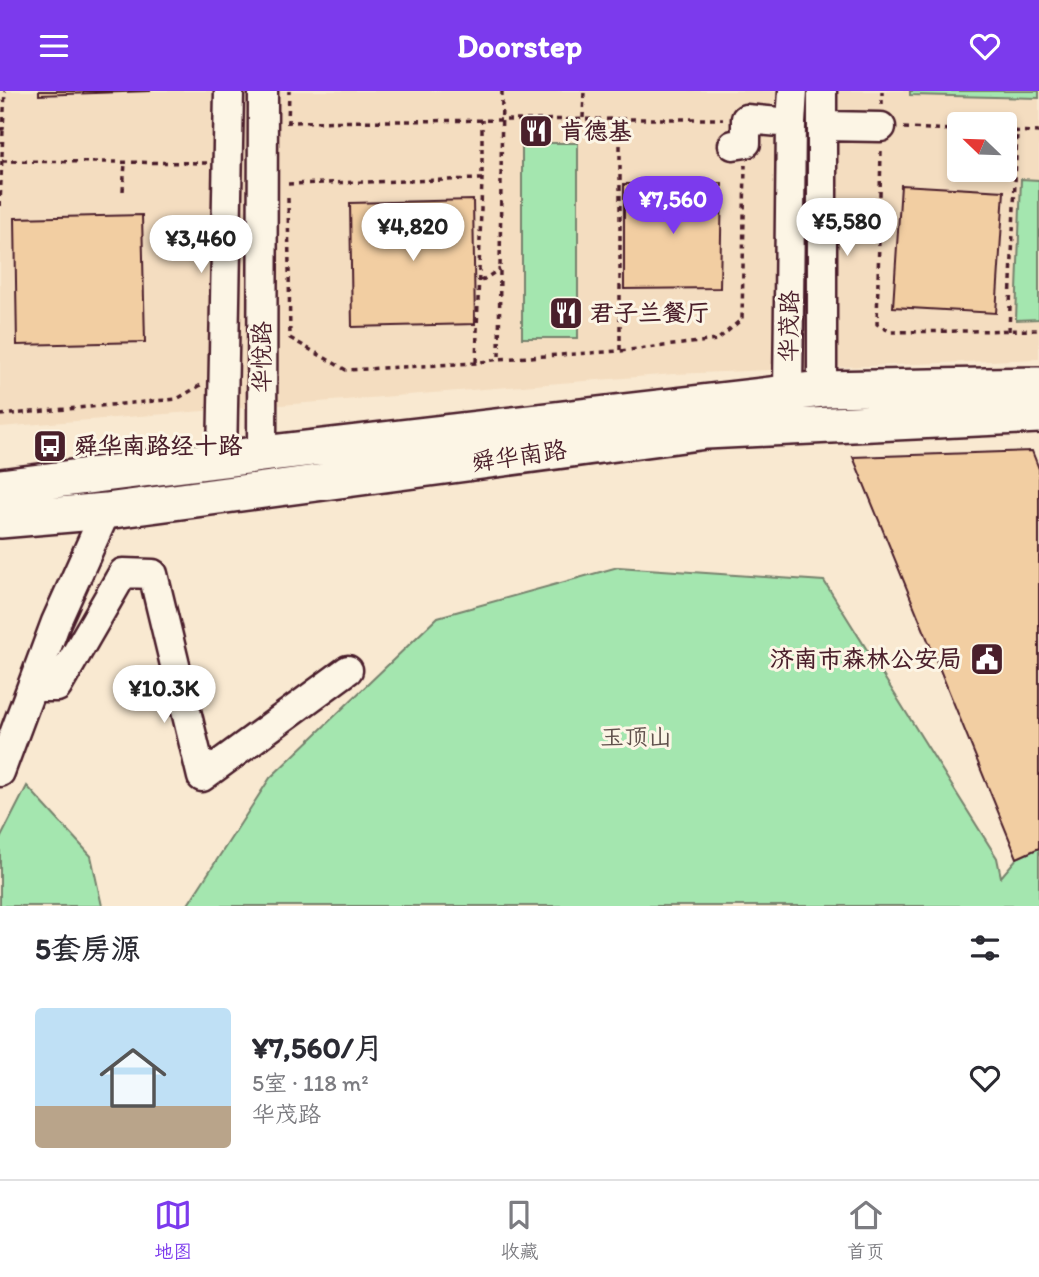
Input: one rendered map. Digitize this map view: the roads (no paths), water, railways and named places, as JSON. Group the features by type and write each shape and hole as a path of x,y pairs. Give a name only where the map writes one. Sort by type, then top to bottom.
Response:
{"main road":[{"name":"舜华南路","path":"0,487 822,389 1039,385"},
{"name":"舜华南路","path":"0,520 106,511 706,431 1039,415"}],"street":[{"path":"222,459 229,91"},
{"name":"华悦路","path":"262,454 276,122 263,91"},
{"name":"华茂路","path":"788,393 793,91"},
{"name":"华茂路","path":"822,91 822,389"},
{"path":"742,136 791,123"},
{"path":"823,126 881,127"},
{"path":"0,772 56,622 106,511"},
{"path":"33,687 57,687 123,573 153,574 202,777 348,670"}],"place":[{"name":"肯德基","path":"536,131"},
{"name":"君子兰餐厅","path":"566,313"},
{"name":"舜华南路经十路","path":"50,446"},
{"name":"济南市森林公安局","path":"987,659"}],"park label":[{"name":"玉顶山","path":"636,737"}]}
